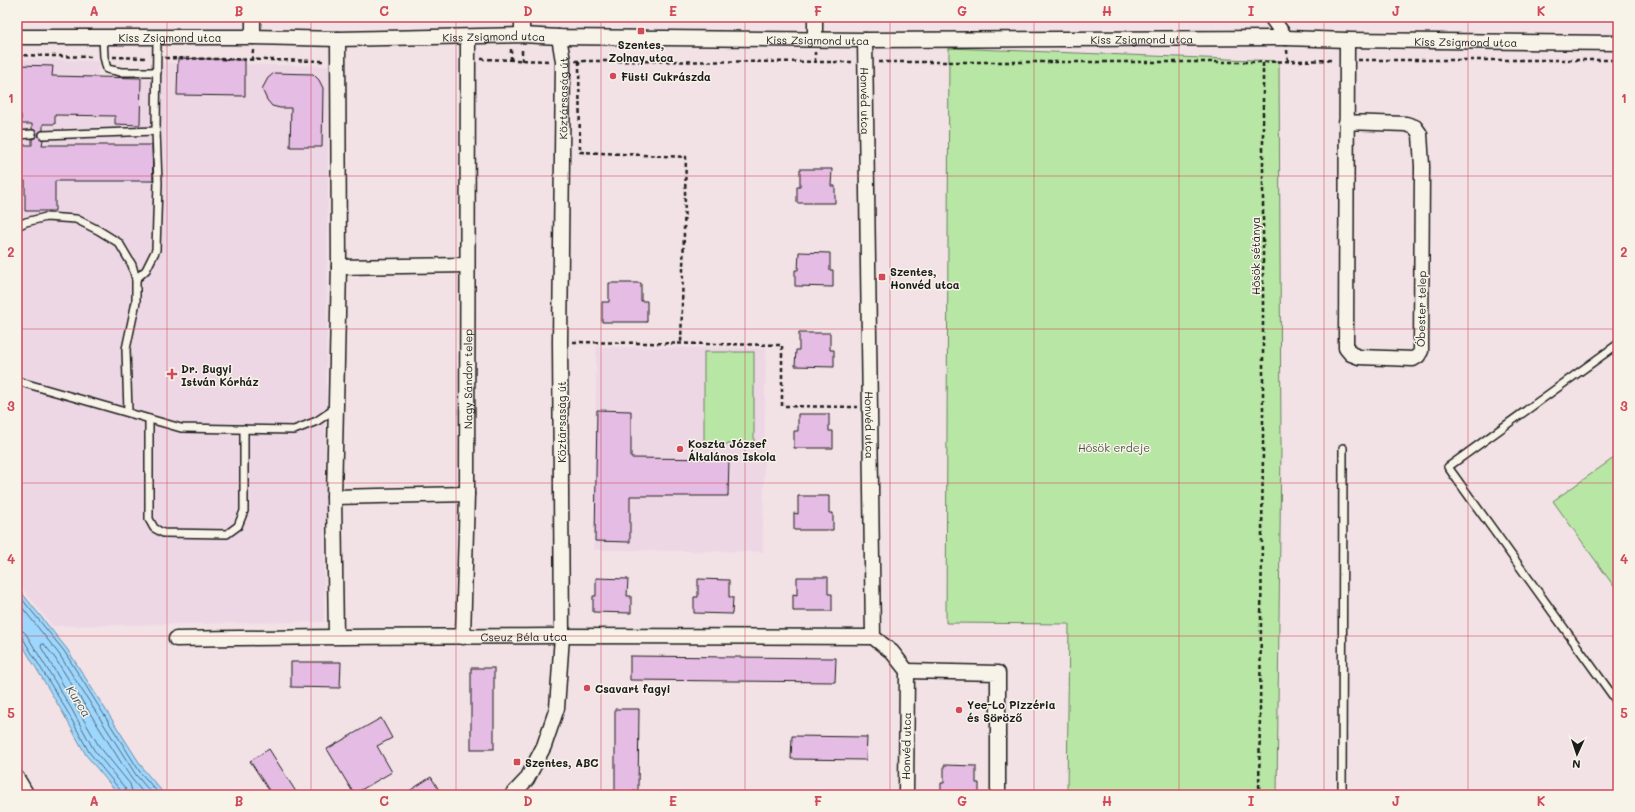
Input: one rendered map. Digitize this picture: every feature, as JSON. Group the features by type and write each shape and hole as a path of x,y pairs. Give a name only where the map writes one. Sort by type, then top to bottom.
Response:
{"street":[{"path":"253,17 253,37"},
{"path":"522,17 522,35"},
{"path":"815,39 816,17"},
{"path":"1271,17 1286,38"},
{"name":"Kiss Zsigmond utca","path":"17,37 253,37 338,43 522,35 559,37 865,40 1286,38 1618,43"},
{"name":"Nagy Sándor telep","path":"463,637 467,494 468,37"},
{"name":"Köztársaság út","path":"512,795 527,779 544,746 557,708 562,636 560,342 563,61 559,37"},
{"name":"Honvéd utca","path":"865,40 873,637"},
{"name":"Óbester telep","path":"1346,122 1406,124 1416,127 1420,134 1422,166 1421,351 1418,356 1413,359 1359,357 1351,354 1346,348 1346,122 1348,40"},
{"path":"336,636 334,497 339,267 338,43"},
{"path":"339,267 467,265"},
{"path":"334,497 467,494"},
{"name":"Cseuz Béla utca","path":"176,639 336,636 873,637"},
{"path":"873,637 892,652 907,671 998,674 998,795"},
{"name":"Honvéd utca","path":"906,795 907,671"},
{"path":"17,778 27,795"}],"lane":[{"path":"103,37 104,57 107,69 121,72 157,72"},
{"path":"136,279 146,270 156,250 158,183 156,131 156,37"},
{"path":"43,135 156,131"},
{"path":"17,135 32,134"},
{"path":"17,226 26,222 46,218 76,219 119,243 132,265 136,279 136,302 126,349 128,412"},
{"path":"1618,344 1448,467 1618,703"},
{"path":"17,381 181,428 294,430 317,420 336,408"},
{"path":"149,419 149,519 154,528 163,533 227,534 238,526 244,511 244,429"},
{"path":"1342,795 1343,448"}],"path":[{"path":"17,55 323,61 338,43"},
{"path":"468,54 477,59 563,61 851,62 865,60 882,62 1263,62 1347,60 1618,60"},
{"path":"579,61 580,152 686,157 681,344"},
{"name":"Hősök sétánya","path":"1259,795 1263,449 1263,62"},
{"path":"560,342 782,345 782,406 870,408"}],"shaded area":[{"name":"Dr. Bugyi István Kórház","path":"17,59 98,61 98,77 156,79 156,62 329,66 324,622 52,626 17,582"},
{"name":"Koszta József Általános Iskola","path":"596,347 766,348 763,552 594,550"}],"green space":[{"name":"Hősök erdeje","path":"949,48 1279,61 1281,446 1277,795 1067,795 1069,624 946,623"},
{"path":"704,352 754,352 754,444 704,444"},
{"path":"1618,455 1618,592 1553,501"}],"water":[{"name":"Kurca","path":"17,587 67,649 144,770 165,795 119,795 86,755 17,636"}],"building":[{"path":"178,58 245,60 245,96 177,95"},
{"path":"18,65 53,66 52,76 141,78 140,125 115,124 115,116 55,115 55,124 43,124 43,130 39,132 38,136 43,140 42,145 152,145 153,181 55,181 55,211 25,211 25,181 17,181 17,145 32,145 32,139 35,138 37,134 36,131 32,129 32,124 21,124 21,115 17,115"},
{"path":"274,73 313,74 319,80 323,88 322,147 290,147 291,108 272,106 267,100 262,89 268,78"},
{"path":"800,169 832,169 831,186 835,186 835,203 797,203 797,187 800,187"},
{"path":"799,252 830,253 830,270 833,270 833,287 795,286 795,270 798,270"},
{"path":"609,283 641,283 641,301 647,301 647,322 602,322 602,302 609,302"},
{"path":"799,333 830,333 830,350 834,350 834,367 795,366 796,350 799,350"},
{"path":"597,410 631,411 631,458 729,459 728,496 630,496 630,542 595,541"},
{"path":"798,414 829,414 829,431 833,431 833,448 794,448 794,431 798,431"},
{"path":"798,496 829,496 829,513 833,513 833,530 794,530 794,513 798,514"},
{"path":"797,577 828,577 828,594 832,594 832,611 793,611 793,594 797,595"},
{"path":"596,578 628,579 627,596 631,596 631,613 593,612 593,596 596,596"},
{"path":"698,579 729,580 729,597 733,597 732,614 694,613 694,597 698,597"},
{"path":"630,656 836,658 835,682 630,680"},
{"path":"291,662 341,662 340,688 291,687"},
{"path":"471,668 494,668 494,749 471,749"},
{"path":"615,709 639,709 638,791 633,791 633,795 615,795"},
{"path":"381,718 392,738 377,746 392,772 354,794 327,749"},
{"path":"792,736 867,737 866,760 791,759"},
{"path":"269,749 298,795 272,795 250,761"},
{"path":"944,765 976,766 976,783 979,783 979,795 941,795 941,783 944,783"},
{"path":"431,777 442,795 403,795"}],"place":[{"name":"Szentes, Zolnay utca","path":"641,31"},
{"name":"Füsti Cukrászda","path":"613,76"},
{"name":"Szentes, Honvéd utca","path":"882,277"},
{"name":"Dr. Bugyi István Kórház","path":"172,374"},
{"name":"Koszta József Általános Iskola","path":"680,449"},
{"name":"Csavart fagyi","path":"587,688"},
{"name":"Yee-Lo Pizzéria és Söröző","path":"959,710"},
{"name":"Szentes, ABC","path":"517,762"}]}
